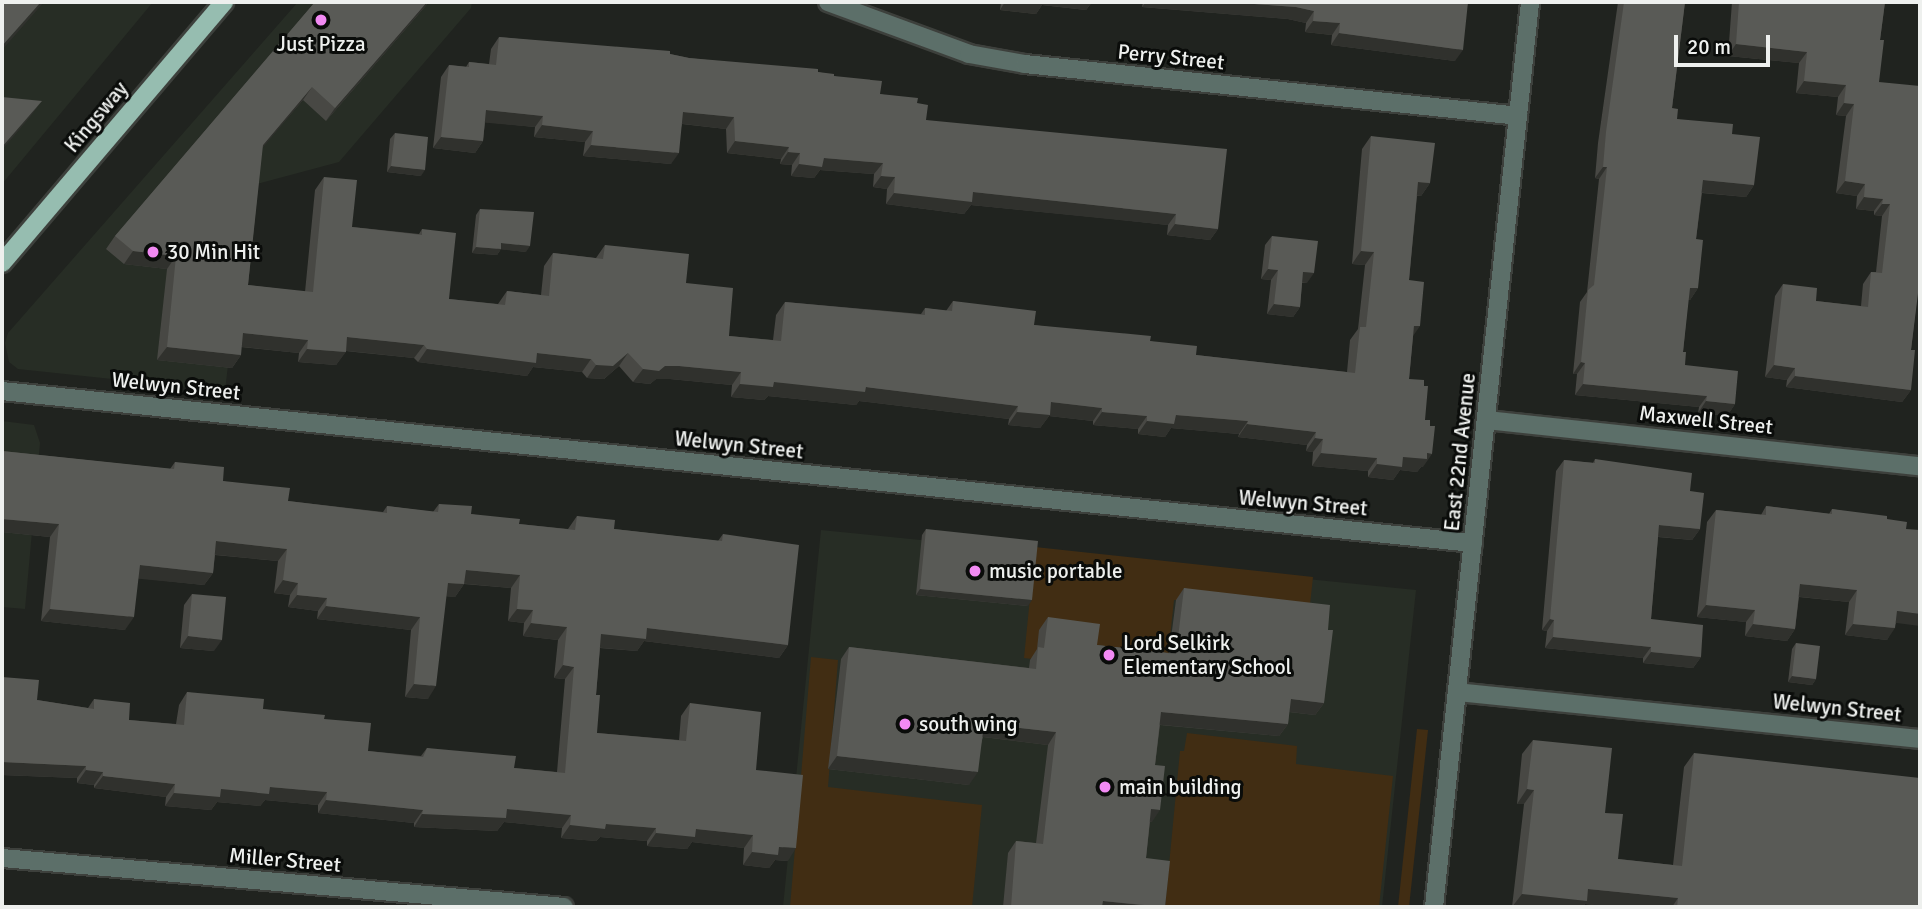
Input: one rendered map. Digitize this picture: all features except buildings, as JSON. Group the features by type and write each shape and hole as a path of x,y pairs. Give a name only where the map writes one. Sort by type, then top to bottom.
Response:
{"main road":[{"name":"Kingsway","path":"2,263 224,2"}],"street":[{"name":"Perry Street","path":"828,2 969,54 1025,64 1518,116"},
{"name":"East 22nd Avenue","path":"1434,907 1531,2"},
{"name":"Welwyn Street","path":"2,391 1473,543"},
{"name":"Maxwell Street","path":"1486,420 1920,466"},
{"name":"Welwyn Street","path":"1457,692 1920,739"},
{"name":"Miller Street","path":"2,858 564,907"}],"shaded area":[{"path":"2,2 153,2 2,184"},
{"path":"298,2 472,2 471,8 339,162 249,186 225,391 18,369 9,362 5,343 8,333"},
{"path":"2,421 34,425 40,443 25,609 2,607"},
{"name":"Lord Selkirk Elementary School","path":"821,530 1416,590 1382,907 783,907"},
{"path":"1035,547 1313,577 1309,614 1174,600 1166,675 1024,658"},
{"path":"811,657 838,660 828,787 982,805 972,907 790,907"},
{"path":"1417,729 1428,730 1409,907 1398,907"},
{"path":"1187,733 1297,746 1296,764 1393,776 1379,907 1165,907 1180,751 1184,751"}],"place":[{"name":"Just Pizza","path":"321,20"},
{"name":"30 Min Hit","path":"153,252"},
{"name":"music portable","path":"975,571"},
{"name":"Lord Selkirk Elementary School","path":"1109,655"},
{"name":"south wing","path":"905,724"},
{"name":"main building","path":"1105,787"}]}
